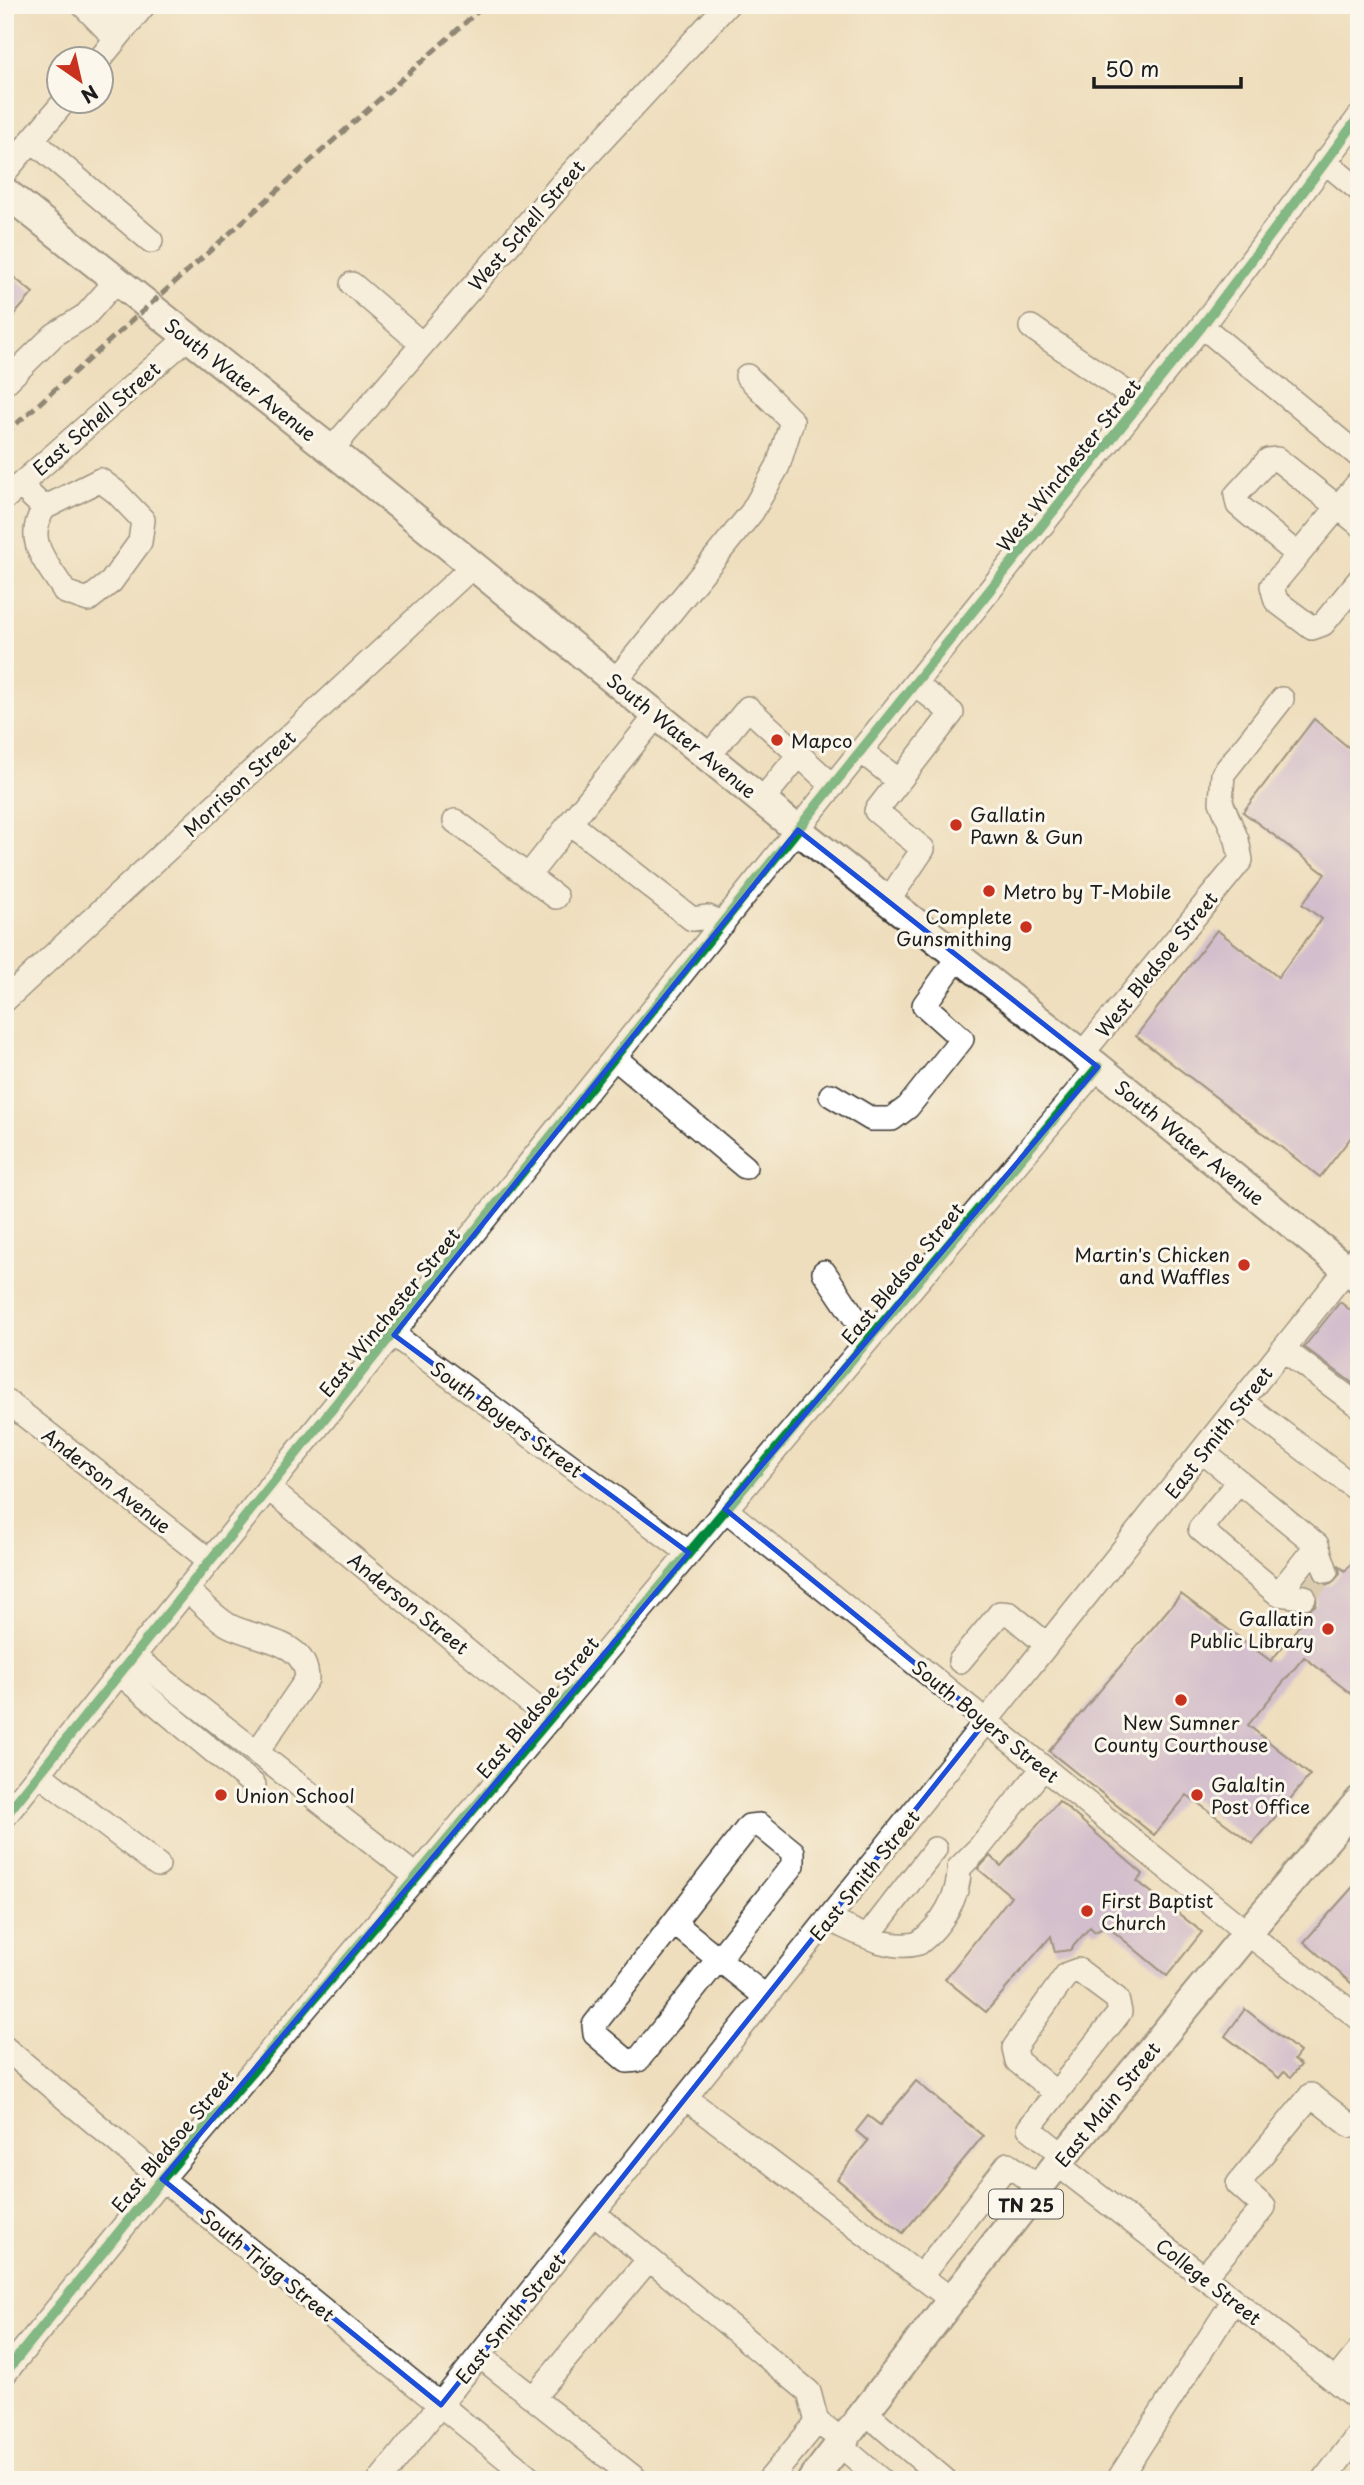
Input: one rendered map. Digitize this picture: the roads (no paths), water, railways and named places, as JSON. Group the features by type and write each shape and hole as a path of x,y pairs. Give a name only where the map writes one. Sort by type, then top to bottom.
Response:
{"main road":[{"name":"South Water Avenue","path":"5,192 331,450 798,830 1355,1268"},
{"name":"East Main Street","path":"812,2480 1039,2188 1247,1933 1359,1801"}],"street":[{"path":"83,5 130,22"},
{"path":"111,5 130,22"},
{"name":"West Schell Street","path":"331,450 565,180 727,5"},
{"path":"110,46 130,22"},
{"path":"5,172 52,116"},
{"name":"West Winchester Street","path":"798,830 1202,326 1359,117"},
{"path":"32,140 151,241"},
{"path":"1324,161 1359,190"},
{"path":"5,383 54,335 86,315 116,281"},
{"path":"352,284 422,344"},
{"path":"1202,326 1359,456"},
{"path":"1031,327 1140,402"},
{"name":"East Schell Street","path":"13,491 187,338"},
{"path":"615,681 752,512 778,466 792,422 747,376"},
{"path":"1298,555 1238,505 1237,495 1268,460 1277,459 1359,524"},
{"path":"100,480 116,492 143,520 140,542 111,582 88,600 65,592 35,541 36,521 44,508 100,480"},
{"path":"1359,482 1272,586 1276,601 1312,628 1323,624 1359,580"},
{"path":"13,491 44,508"},
{"name":"Morrison Street","path":"5,1000 473,566"},
{"path":"888,901 923,849 877,811 951,713 915,684"},
{"name":"West Bledsoe Street","path":"1090,1060 1241,860 1237,840 1221,802 1223,774 1282,699"},
{"path":"708,757 748,708 833,786"},
{"path":"528,876 657,715"},
{"path":"861,751 899,781"},
{"path":"762,800 799,755"},
{"path":"456,821 556,897"},
{"path":"570,824 692,919 694,932 706,944"},
{"name":"East Winchester Street","path":"5,1816 798,830"},
{"path":"692,919 708,917 723,924"},
{"path":"831,1096 871,1119 892,1119 908,1107 962,1039 923,1005 959,956"},
{"path":"615,1058 745,1167"},
{"name":"East Bledsoe Street","path":"5,2373 162,2179 869,1339 1090,1060"},
{"name":"East Smith Street","path":"380,2480 1283,1349 1355,1268"},
{"path":"824,1272 869,1339"},
{"name":"South Boyers Street","path":"394,1335 689,1553"},
{"path":"1283,1349 1359,1406"},
{"name":"Anderson Avenue","path":"5,1400 209,1560"},
{"path":"1242,1402 1359,1491"},
{"path":"1203,1452 1317,1545 1326,1570"},
{"path":"1239,1481 1199,1529 1278,1594 1304,1597"},
{"name":"Anderson Street","path":"268,1488 550,1719"},
{"name":"South Boyers Street","path":"725,1509 1247,1933 1359,2018"},
{"path":"1278,1594 1317,1545"},
{"path":"186,1589 226,1624 296,1652 307,1668 307,1679 257,1752"},
{"path":"960,1661 1000,1613 1010,1614 1047,1645"},
{"path":"126,1664 257,1752 416,1877"},
{"path":"126,1664 254,1785"},
{"path":"828,1919 868,1936 904,1946 919,1944 952,1902 960,1881 960,1868 1043,1768"},
{"path":"38,1774 158,1865"},
{"path":"760,1825 793,1852 793,1865 719,1959 638,2060 627,2061 594,2034 594,2025 674,1923 749,1826 760,1825"},
{"path":"904,1825 960,1868"},
{"path":"868,1936 935,1849"},
{"path":"674,1923 766,1997"},
{"path":"1078,1970 1117,1999 1120,2012 1056,2093 1017,2061 1014,2048 1067,1974 1078,1970"},
{"name":"South Trigg Street","path":"5,2048 533,2480"},
{"name":"College Street","path":"1056,2093 1029,2128 1061,2161 1359,2400"},
{"path":"1205,2277 1264,2207 1238,2184 1311,2095 1356,2125"},
{"path":"686,2098 952,2300"},
{"path":"920,2276 1008,2164 1039,2188"},
{"path":"594,2213 809,2392 817,2422 881,2480"},
{"path":"533,2398 649,2259"},
{"path":"1118,2480 1234,2300"},
{"path":"1335,2381 1359,2351"},
{"path":"480,2356 637,2480"},
{"path":"864,2412 945,2480"},
{"path":"769,2480 817,2422"},
{"path":"1324,2480 1359,2434"}],"tunnel":[{"path":"1304,1597 1326,1571"}],"railway":[{"path":"5,434 485,5"}],"place":[{"name":"Mapco","path":"777,740"},
{"name":"Gallatin Pawn & Gun","path":"956,825"},
{"name":"Metro by T-Mobile","path":"989,891"},
{"name":"Complete Gunsmithing","path":"1026,927"},
{"name":"Martin's Chicken and Waffles","path":"1244,1265"},
{"name":"Gallatin Public Library","path":"1328,1629"},
{"name":"New Sumner County Courthouse","path":"1181,1700"},
{"name":"Union School","path":"221,1795"},
{"name":"Galaltin Post Office","path":"1197,1795"},
{"name":"First Baptist Church","path":"1087,1911"}]}
